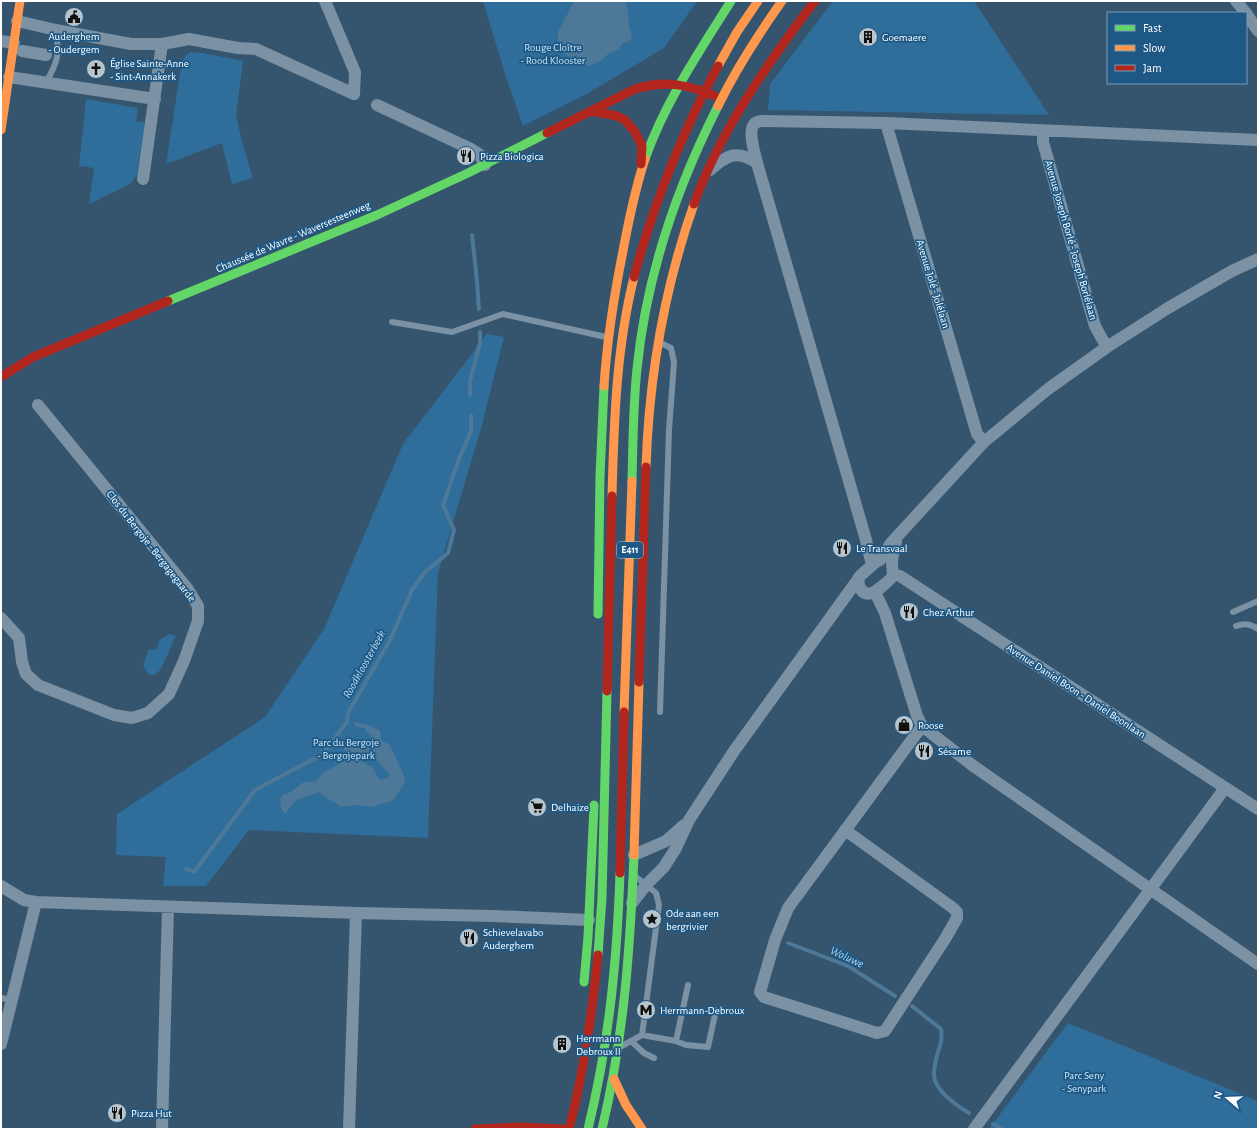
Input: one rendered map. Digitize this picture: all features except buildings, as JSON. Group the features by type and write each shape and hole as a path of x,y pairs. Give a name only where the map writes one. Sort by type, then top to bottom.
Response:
{"main road":[{"path":"2,122 9,77 18,47 17,21 20,1"},
{"path":"640,171 653,139 681,84 731,1"},
{"name":"E411","path":"569,1129 587,1048 597,972 601,913 614,412 618,366 624,325 634,279 653,213 674,155 710,80 734,36 758,1"},
{"name":"E411","path":"588,1129 605,1051 615,973 620,898 625,651 631,527 633,414 637,368 643,328 652,284 670,219 709,122 726,88 754,41 782,1"},
{"path":"602,1129 620,1047 628,976 634,855 646,472 650,405 658,341 680,248 706,174 721,141 734,105 781,47 815,1"},
{"name":"Chaussée de Wavre - Waversesteenweg","path":"1,377 33,357 377,215 485,165 590,111 643,86 650,84 681,84 696,88 734,105"},
{"path":"590,111 617,116 626,120 635,132 642,146 640,171 614,292 608,337 603,406 598,620"},
{"path":"653,139 672,130 681,129 693,134 704,149 708,159 706,174"},
{"path":"583,993 589,920 594,794"},
{"path":"591,879 634,855"},
{"path":"564,1110 579,1030"},
{"path":"614,1079 623,1100 642,1129"},
{"path":"475,1129 560,1127"}],"street":[{"path":"17,21 131,44 162,44 189,39 238,48 256,49 354,94 355,72 325,1"},
{"path":"1236,1 1245,12"},
{"path":"1247,14 1258,31"},
{"path":"1,41 46,55"},
{"path":"143,179 162,44"},
{"path":"9,77 155,99"},
{"path":"376,106 471,149 480,154 485,165"},
{"path":"876,563 866,540 758,163 751,132 753,125 757,122 886,123 1258,140"},
{"name":"Avenue Jolé - Jolélaan","path":"886,123 978,434 984,442"},
{"name":"Avenue Joseph Borlé - Joseph Borlélaan","path":"1043,131 1043,142 1095,326 1107,347"},
{"path":"706,174 722,159 738,154 758,163"},
{"path":"632,904 646,885 664,867 676,848 689,820 734,751 859,578 876,563 891,543 984,442 1048,389 1107,347 1168,308 1232,271 1258,259"},
{"name":"Clos du Bergoje - Bergagegaarde","path":"1,618 19,638 22,662 26,674 38,685 114,715 132,718 148,713 169,694 184,661 198,622 198,606 187,588 38,406"},
{"path":"840,605 870,593 892,577 897,538"},
{"name":"Avenue Daniel Boon - Daniel Boonlaan","path":"876,563 886,561 892,570 900,576 1258,809"},
{"path":"859,578 859,588 870,593 885,613 917,716 922,726 972,765 1258,964"},
{"path":"845,830 957,912 957,918 945,939 885,1031 877,1033 764,997 760,992 775,940 788,908 845,830 922,726"},
{"path":"974,1129 1225,788"},
{"path":"634,855 666,841 689,820"},
{"path":"1,886 24,900 36,902 589,920"},
{"path":"1,1044 6,999 36,902"},
{"path":"162,1129 168,907"},
{"path":"349,1129 356,913"}],"lane":[{"path":"46,82 54,68 58,56 56,30"},
{"path":"392,322 452,332 503,314 608,337"},
{"path":"658,341 671,348 674,362 669,430 660,712"},
{"path":"1233,612 1258,601"},
{"path":"1236,626 1244,623 1258,629"},
{"path":"633,874 656,893 659,905 642,1035"},
{"path":"676,1042 688,985"},
{"path":"620,1047 642,1035 686,1045 708,1047 716,1010"},
{"path":"631,1041 644,1053 654,1058"}],"green space":[{"name":"Rouge Cloître - Rood Klooster","path":"483,1 697,1 664,48 585,95 523,126 505,74"},
{"path":"833,1 974,1 1049,115 768,110 770,84"},
{"path":"191,52 243,61 236,115 242,142 253,178 232,184 222,143 166,164 182,61 186,55"},
{"path":"86,99 138,108 136,121 145,122 137,175 130,184 89,204 94,168 79,166"},
{"name":"Parc du Bergoje - Bergojepark","path":"487,334 504,337 482,425 438,573 428,838 249,830 206,886 163,886 166,857 116,855 117,814 265,717 324,629 403,444"},
{"path":"169,634 176,636 161,669 155,675 148,674 143,665 149,649 156,650 160,640"},
{"name":"Parc Seny - Senypark","path":"1068,1023 1258,1101 1258,1129 989,1129"}],"shaded area":[{"path":"574,1 625,1 632,38 623,43 619,49 589,66 571,58 561,51 561,46 558,40 558,32"},
{"path":"353,722 369,725 380,731 381,740 390,745 405,778 404,784 393,800 371,807 359,805 341,807 320,792 296,800 285,814 281,808 280,799 284,794 291,792 302,783 316,781 323,773 346,760 348,754 341,745 351,740 356,744 369,744 373,739 364,728 356,727","holes":["364,753 370,753 390,775 387,778 380,780 372,767 359,760"]}],"waterway":[{"name":"Roodkloosterbeek","path":"472,235 479,309"},
{"name":"Roodkloosterbeek","path":"470,395 470,381 480,343 480,332"},
{"name":"Roodkloosterbeek","path":"186,869 194,872 255,790 323,754 347,722 348,713 390,640 412,590 424,573 448,553 454,530 443,505 459,459 471,431 471,415"},
{"name":"Woluwe","path":"788,943 848,966 895,996"},
{"name":"Woluwe","path":"912,1006 941,1029 941,1041 934,1073 935,1081 947,1097 969,1113"},
{"name":"Woluwe","path":"993,1124 1002,1129"}],"traffic: fast":[{"path":"645,159 662,117 695,58 731,1"},
{"path":"632,481 633,425 637,369 641,335 648,301 656,267 677,201 689,168 718,106"},
{"path":"168,301 377,215 468,173 547,133"},
{"path":"598,614 600,476 604,386"},
{"path":"598,955 602,898 607,691"},
{"path":"584,982 588,937 594,805"},
{"path":"602,1129 616,1061 625,993 634,855"},
{"path":"588,1129 607,1034 617,938 620,873"}],"traffic: slow":[{"path":"1,130 20,1"},
{"path":"718,66 737,32 758,1"},
{"path":"718,106 748,52 782,1"},
{"path":"604,386 609,335 617,285 632,204 645,159"},
{"path":"646,467 651,400 666,301 683,236 694,204"},
{"path":"612,496 617,386 623,331 634,277"},
{"path":"624,712 632,481"},
{"path":"634,855 639,682"},
{"path":"614,1079 626,1105 642,1129"}],"traffic: jam":[{"path":"694,204 717,150 731,124 780,48 815,1"},
{"path":"634,277 650,222 670,169 692,117 718,66"},
{"path":"547,133 635,89 646,86 666,84 685,86 715,96"},
{"path":"590,111 617,116 625,120 635,132 642,146 641,164"},
{"path":"1,377 33,357 168,301"},
{"path":"639,682 646,467"},
{"path":"607,691 612,496"},
{"path":"620,873 624,712"},
{"path":"569,1129 587,1043 598,955"},
{"path":"475,1129 520,1127 563,1129"}],"place":[{"name":"Auderghem - Oudergem","path":"74,17"},
{"name":"Goemaere","path":"868,37"},
{"name":"Église Sainte-Anne - Sint-Annakerk","path":"96,69"},
{"name":"Pizza Biologica","path":"466,156"},
{"name":"Le Transvaal","path":"842,548"},
{"name":"Chez Arthur","path":"909,612"},
{"name":"Roose","path":"904,725"},
{"name":"Sésame","path":"924,751"},
{"name":"Delhaize","path":"537,807"},
{"name":"Ode aan een bergrivier","path":"652,919"},
{"name":"Schievelavabo Auderghem","path":"469,938"},
{"name":"Herrmann-Debroux","path":"646,1010"},
{"name":"Herrmann Debroux II","path":"562,1044"},
{"name":"Pizza Hut","path":"117,1113"}]}
